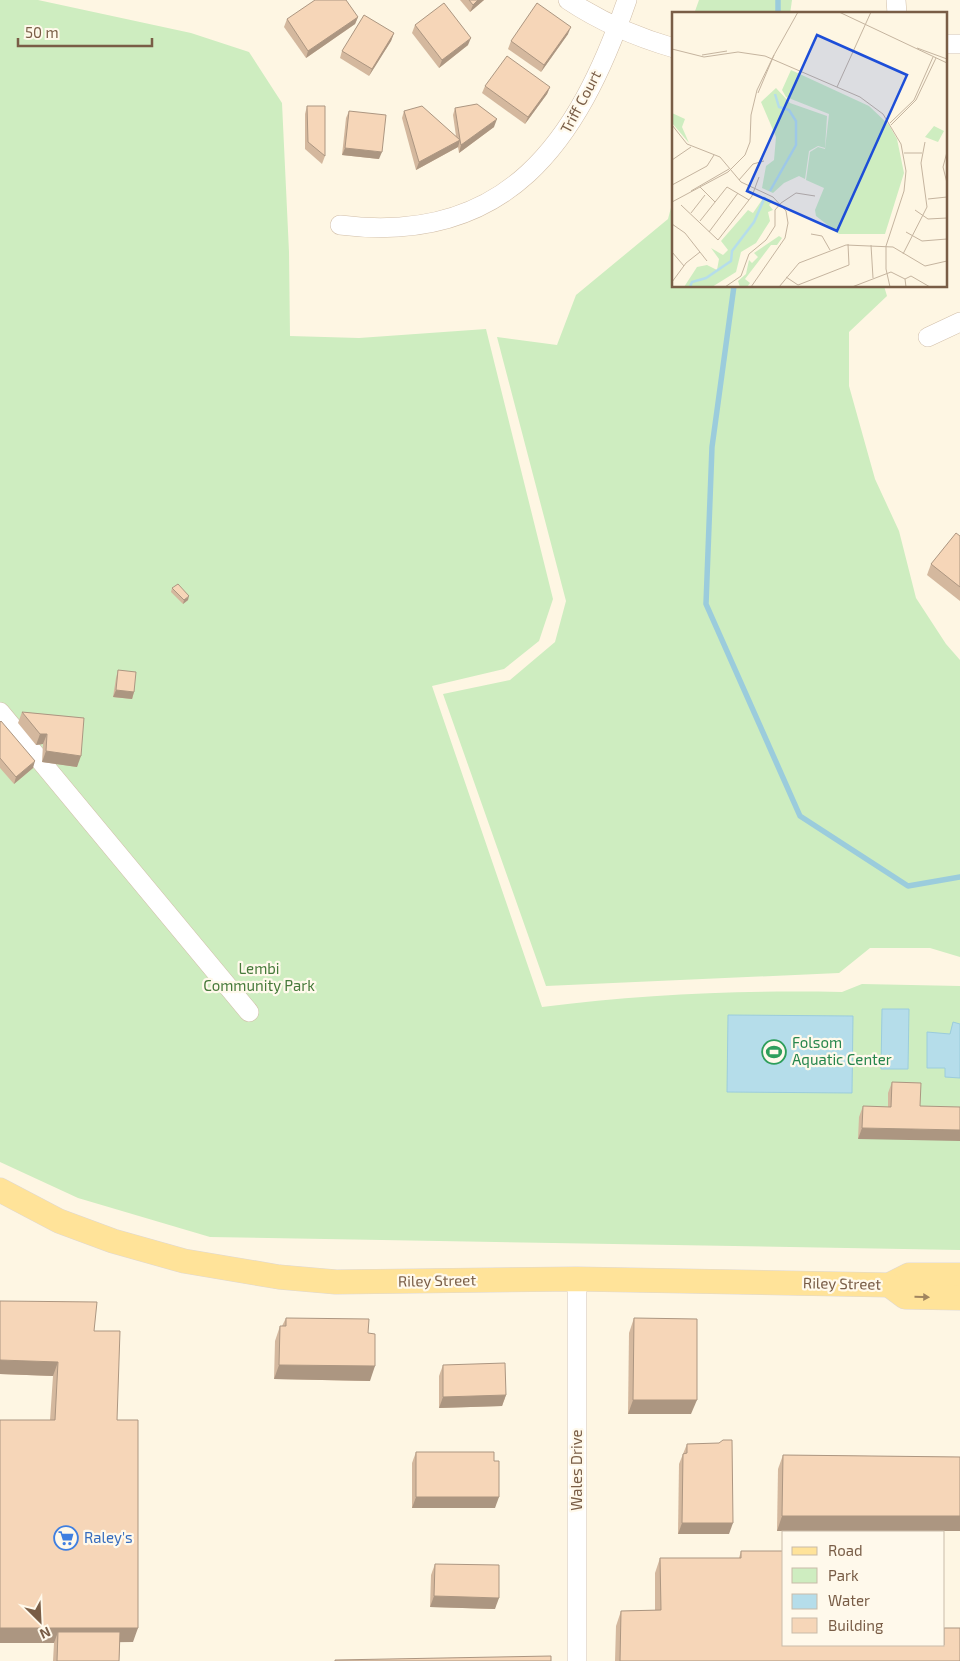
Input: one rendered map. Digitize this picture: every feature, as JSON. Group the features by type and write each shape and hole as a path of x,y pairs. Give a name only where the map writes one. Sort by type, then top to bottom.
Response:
{"main road":[{"name":"Riley Street","path":"0,1190 60,1222 113,1241 223,1269 279,1278 336,1282 577,1279 889,1285 909,1275 960,1275"},
{"name":"Riley Street","path":"889,1285 905,1297 960,1298"}],"street":[{"path":"568,0 590,15 617,28 643,39 672,47"},
{"name":"Triff Court","path":"340,225 371,229 402,228 433,223 463,214 491,201 517,183 540,163 561,139 578,113 617,28 627,0"},
{"path":"928,337 960,322"},
{"path":"0,712 249,1012"},
{"name":"Wales Drive","path":"577,1279 577,1661"}],"green space":[{"name":"Lembi Community Park","path":"0,0 38,0 191,33 249,52 282,103 289,252 290,336 359,338 486,329 553,599 539,641 504,669 432,686 542,1007 692,994 842,992 862,984 960,986 960,1250 210,1237 78,1198 0,1162"},
{"path":"699,0 792,0 790,12 695,12"},
{"path":"672,204 672,288 885,288 887,296 849,332 849,386 875,479 899,531 916,598 946,644 960,660 960,957 930,948 870,948 839,973 546,986 443,694 510,680 555,642 566,601 497,337 557,345 576,295 668,219"}],"water":[{"path":"882,1009 909,1009 908,1069 881,1069"},
{"path":"728,1015 853,1016 852,1093 727,1092"},
{"path":"953,1022 960,1024 960,1078 945,1077 945,1068 927,1068 927,1032 950,1034"}],"building":[{"path":"315,0 346,0 358,17 308,51 287,19"},
{"path":"469,0 478,0 473,5"},
{"path":"444,3 471,38 442,60 415,25"},
{"path":"537,3 571,27 544,65 511,41"},
{"path":"364,15 394,33 372,69 342,51"},
{"path":"507,56 550,87 528,117 485,86"},
{"path":"477,104 497,119 461,145 455,108"},
{"path":"307,106 325,106 325,156 308,142"},
{"path":"422,106 460,140 419,162 404,111"},
{"path":"349,111 386,115 382,152 345,148"},
{"path":"956,533 960,536 960,587 931,564"},
{"path":"178,584 189,596 184,600 172,588"},
{"path":"118,670 136,672 134,692 116,690"},
{"path":"22,712 84,718 81,756 46,751 47,734 40,734"},
{"path":"1,721 35,761 16,777 0,758"},
{"path":"892,1082 921,1083 920,1106 960,1107 960,1130 862,1128 863,1106 891,1107"},
{"name":"Raley's","path":"0,1301 97,1302 94,1331 120,1331 117,1420 138,1420 138,1628 0,1628 0,1420 55,1420 58,1362 0,1360"},
{"path":"286,1318 369,1319 368,1333 375,1334 375,1366 279,1365 280,1326 286,1326"},
{"path":"634,1318 697,1319 697,1400 633,1400"},
{"path":"505,1363 506,1395 443,1397 443,1365"},
{"path":"723,1440 732,1440 733,1523 682,1523 683,1454 687,1453 687,1444 719,1443"},
{"path":"416,1452 494,1452 494,1461 499,1461 499,1497 416,1497"},
{"path":"783,1455 960,1457 960,1516 782,1516"},
{"path":"741,1551 782,1551 782,1646 945,1646 945,1628 960,1628 960,1661 620,1661 621,1611 661,1610 660,1558 741,1558"},
{"path":"435,1564 499,1565 499,1598 434,1596"},
{"path":"58,1632 120,1632 119,1661 57,1661"},
{"path":"551,1656 551,1661 335,1661 335,1660"}],"waterway":[{"path":"778,0 778,12"},
{"path":"734,288 712,447 706,604 800,816 908,886 960,877"}],"place":[{"name":"Folsom Aquatic Center","path":"774,1052"},
{"name":"Raley's","path":"66,1538"}]}
